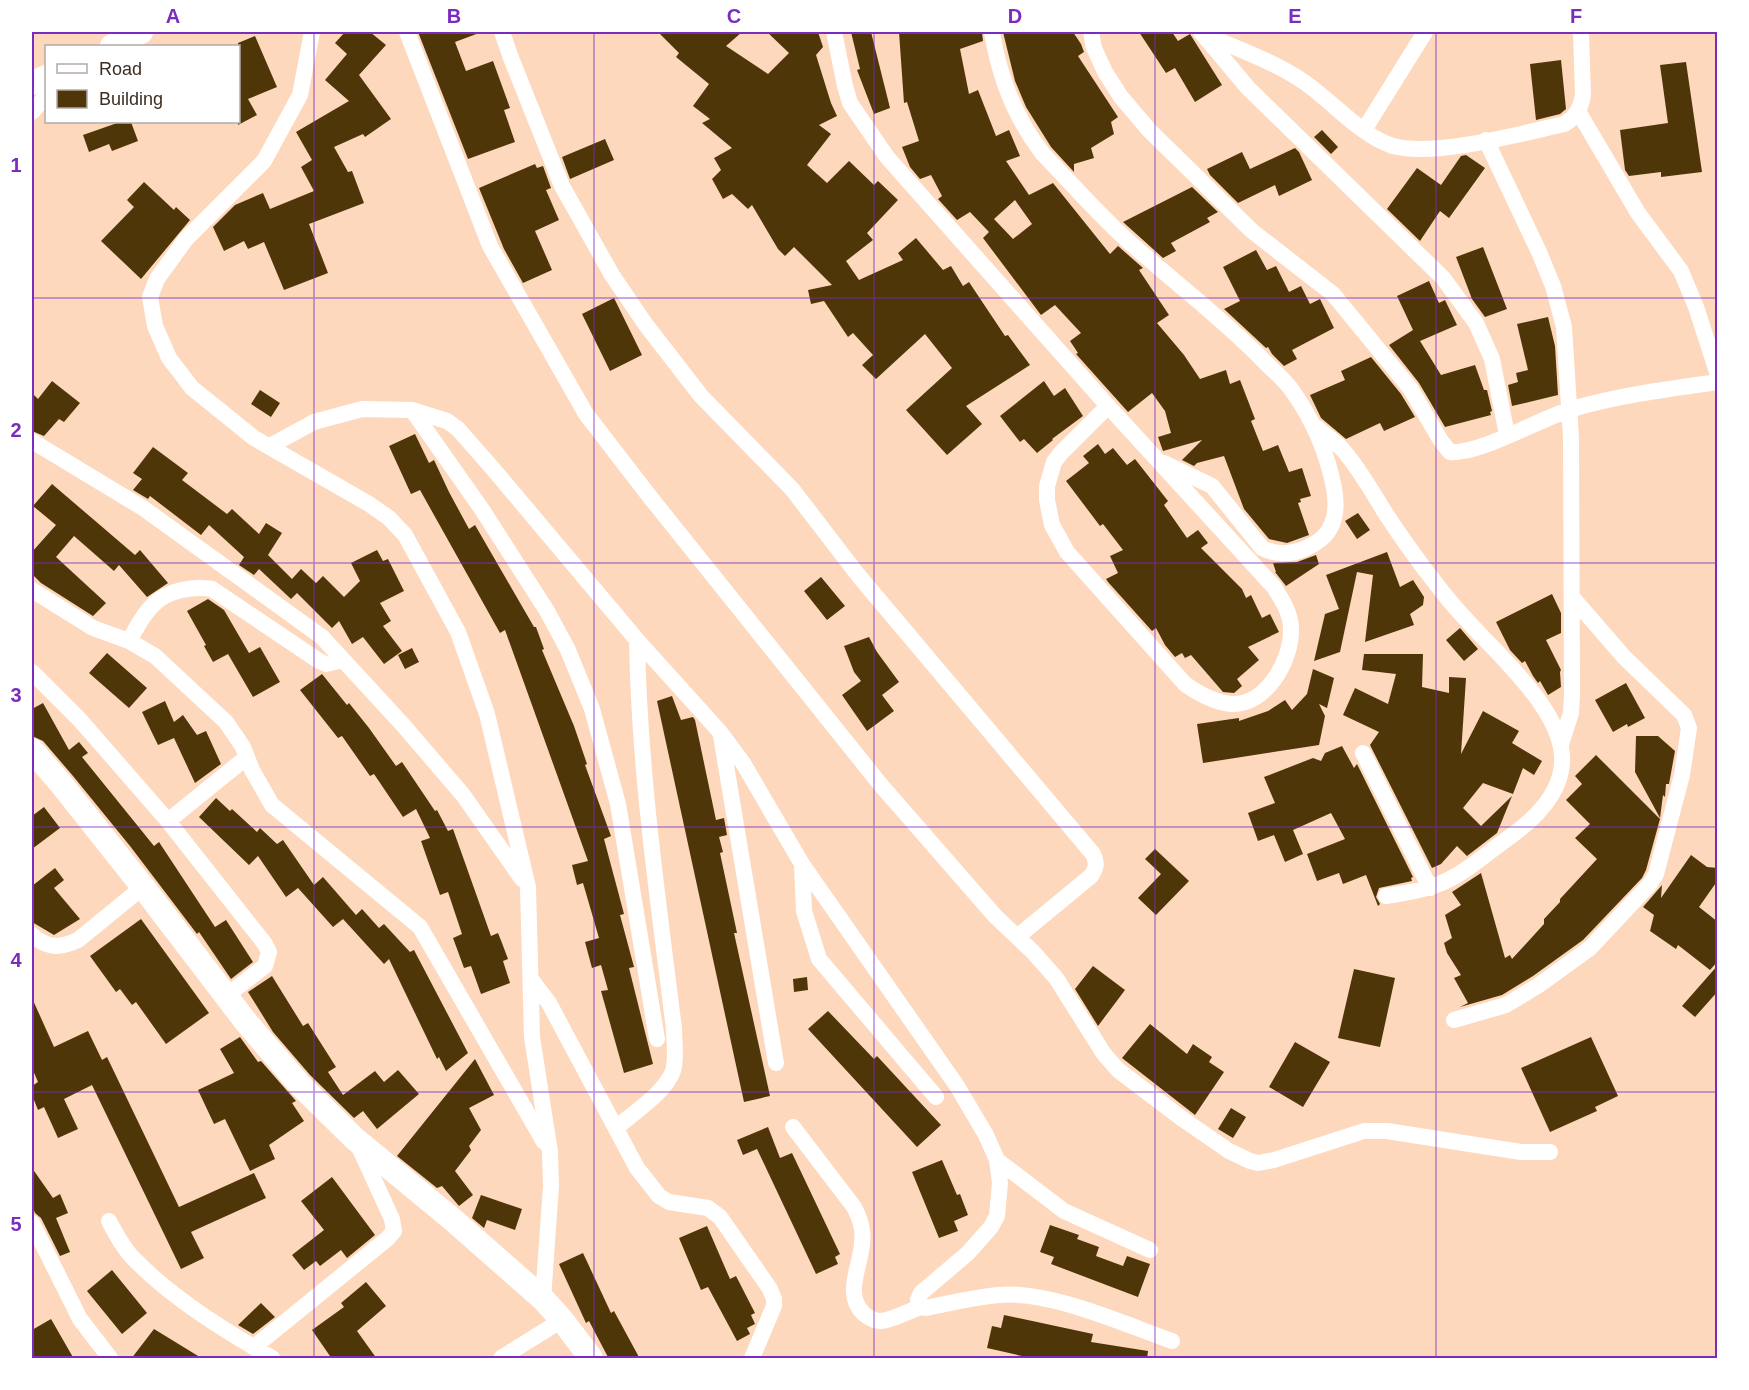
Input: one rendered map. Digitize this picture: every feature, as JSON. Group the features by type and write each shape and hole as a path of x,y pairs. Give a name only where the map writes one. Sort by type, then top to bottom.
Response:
{"street":[{"path":"114,45 141,32"},
{"path":"312,32 300,95 264,161 186,239 157,279 150,297 155,326 169,358 192,388 254,438 369,504 389,518 405,535 458,632 487,714 528,887 532,1037 550,1152 551,1186 543,1299"},
{"path":"407,32 490,246 586,414 880,784 995,916 1056,978 1104,1054 1118,1070 1229,1151 1258,1163 1364,1131 1387,1131 1521,1152 1550,1152"},
{"path":"502,32 562,186 612,275 646,325 701,396 792,489 858,575 1093,854 1096,869 1091,876 1017,937"},
{"path":"834,32 850,103 887,157 1108,406 1274,587 1288,613 1292,627 1291,638 1282,668 1265,689 1242,703 1224,703 1202,696 1185,684 1067,552 1052,525 1047,486 1054,462 1108,406"},
{"path":"992,32 1001,73 1014,107 1031,139 1043,154 1127,240 1235,332 1290,388 1318,434 1329,466 1336,509 1335,518 1324,536 1296,552 1278,553 1262,548 1212,486 1158,460"},
{"path":"1091,32 1094,48 1105,72 1121,97 1149,130 1252,231 1333,294 1410,388 1448,450 1455,452 1483,445 1569,410 1630,394 1718,382"},
{"path":"1200,32 1248,88 1443,278 1476,323 1492,359 1507,435"},
{"path":"1200,32 1304,81 1381,141 1411,149 1439,148 1486,140 1564,124 1573,119 1584,95 1581,32"},
{"path":"1364,130 1425,32"},
{"path":"32,112 45,97"},
{"path":"1578,111 1638,213 1681,271 1696,307 1718,375"},
{"path":"1486,140 1553,286 1564,327 1569,410 1572,597 1571,713 1561,744"},
{"path":"270,446 314,422 362,409 412,410 436,416 458,429 637,640 720,732 743,764 802,864 957,1086 986,1135 997,1160 1000,1183 997,1216 986,1235 921,1293 918,1300 921,1307"},
{"path":"412,410 481,508 547,611 568,650 592,709 618,804 657,1039"},
{"path":"1311,423 1343,450 1360,472 1410,551 1453,606 1522,679 1549,714 1561,744 1562,755 1553,793 1521,829 1457,875 1430,888 1386,896"},
{"path":"32,441 143,508 322,637 463,795 528,887"},
{"path":"129,641 143,616 154,603 176,592 200,587 212,589 319,661 326,664 343,660"},
{"path":"32,590 93,628 129,641 155,656 226,722 243,747 272,805 420,927 550,1152"},
{"path":"1454,1020 1506,1005 1548,979 1590,948 1639,897 1656,874 1682,775 1689,728 1684,715 1624,657 1572,597"},
{"path":"616,1128 662,1088 673,1070 675,1059 674,1029 649,836 637,640"},
{"path":"32,672 80,720 168,821 265,944 269,952 266,966 226,996"},
{"path":"720,732 776,1063"},
{"path":"32,750 143,887 226,996 300,1085 355,1139 452,1219 543,1299 591,1359"},
{"path":"1363,753 1430,888"},
{"path":"168,821 247,757"},
{"path":"802,864 804,911 819,959 936,1097"},
{"path":"32,935 42,943 53,947 67,945 78,940 143,887"},
{"path":"531,979 549,1003 638,1168 654,1191 669,1202 708,1208 720,1217 771,1288 774,1306 752,1359"},
{"path":"793,1127 859,1216 863,1241 854,1291 855,1302 869,1318 880,1321 921,1307 1001,1294 1028,1296 1072,1305 1172,1341"},
{"path":"254,1347 394,1231 392,1219 355,1139"},
{"path":"997,1160 1065,1211 1150,1250"},
{"path":"109,1221 133,1258 160,1283 272,1359"},
{"path":"32,1223 80,1319 110,1359"},
{"path":"503,1358 562,1320"}],"building":[{"path":"345,32 370,32 386,45 359,75 391,119 365,137 363,134 334,147 348,172 352,171 364,203 309,224 328,273 284,290 264,242 248,249 244,241 224,251 213,227 235,205 263,193 270,209 314,191 301,167 312,160 296,132 349,101 325,80 347,54 335,43"},
{"path":"418,32 479,32 455,42 466,71 493,61 510,108 504,110 515,142 468,159"},
{"path":"658,32 742,32 726,46 768,74 789,53 767,32 818,32 823,47 816,55 837,116 819,125 831,134 807,165 827,183 849,161 874,185 878,181 898,200 867,233 873,240 846,261 859,280 903,260 898,253 916,238 943,270 951,266 963,286 969,282 1005,336 1008,335 1030,365 966,406 982,424 947,455 906,410 952,368 925,334 876,379 862,365 873,355 853,333 848,337 824,301 811,304 808,290 832,285 794,247 785,256 778,249 752,205 748,209 732,194 723,199 712,179 721,170 714,158 732,148 702,123 710,119 693,106 709,84 676,57 679,53"},
{"path":"851,32 871,32 890,108 874,114 857,70 860,69"},
{"path":"899,32 982,32 983,41 960,49 969,94 978,90 996,136 1009,130 1020,156 1006,161 1029,195 1053,183 1110,254 1118,246 1143,268 1139,270 1169,315 1157,323 1184,355 1200,379 1226,370 1230,384 1240,380 1255,419 1251,421 1263,451 1278,445 1289,472 1302,468 1311,496 1300,499 1301,502 1298,503 1309,535 1287,543 1269,539 1244,509 1224,456 1197,463 1194,466 1182,460 1202,440 1163,451 1158,437 1171,433 1165,411 1152,393 1128,412 1076,354 1078,353 1070,341 1081,333 1055,305 1041,315 983,238 989,232 970,212 957,220 938,199 942,196 931,175 920,179 910,167 902,147 919,141 907,102 904,103","holes":["1015,200 1032,224 1013,239 994,219"]},
{"path":"1003,32 1073,32 1081,44 1084,52 1078,56 1118,117 1111,122 1114,134 1091,148 1094,158 1074,164 1074,172 1051,147 1026,107 1015,81"},
{"path":"1139,32 1172,32 1178,41 1190,34 1222,85 1195,102 1175,68 1166,73"},
{"path":"255,36 277,87 248,99 257,115 238,125 240,123 240,45 238,43"},
{"path":"1561,60 1566,109 1560,114 1536,120 1530,64"},
{"path":"1686,62 1702,172 1661,177 1661,172 1629,176 1625,170 1620,130 1668,123 1660,65"},
{"path":"117,123 131,123 138,141 112,151 109,144 89,152 83,135"},
{"path":"1322,130 1338,147 1331,154 1314,137"},
{"path":"605,139 614,160 570,179 562,157"},
{"path":"1295,148 1312,180 1279,196 1275,185 1238,203 1210,175 1207,169 1242,152 1250,169"},
{"path":"1466,155 1485,168 1449,218 1440,211 1420,241 1387,209 1417,168 1441,185 1461,156"},
{"path":"535,164 537,168 543,166 551,188 546,190 559,220 535,231 552,270 523,283 504,249 479,188"},
{"path":"144,182 174,210 176,207 190,220 141,279 101,241 134,207 127,200"},
{"path":"1192,187 1218,212 1207,218 1210,222 1171,243 1176,251 1163,258 1123,222"},
{"path":"1483,247 1507,309 1485,317 1472,299 1456,257"},
{"path":"1256,250 1267,270 1276,266 1289,292 1301,286 1310,304 1320,299 1334,328 1292,350 1297,359 1284,366 1268,347 1266,348 1224,309 1240,301 1223,267"},
{"path":"1429,281 1439,303 1445,300 1457,325 1420,341 1441,375 1475,365 1484,390 1487,390 1491,415 1445,427 1419,383 1389,345 1413,330 1397,296"},
{"path":"614,298 642,355 610,371 582,314"},
{"path":"1548,317 1555,346 1558,395 1512,406 1508,385 1518,382 1516,373 1528,370 1517,324"},
{"path":"1371,357 1401,394 1415,417 1384,431 1380,423 1346,439 1321,418 1310,395 1345,380 1341,371"},
{"path":"52,381 80,403 64,422 59,419 44,436 32,431 32,393 38,399"},
{"path":"1044,381 1054,396 1065,388 1083,416 1037,453 1024,439 1020,442 1000,416"},
{"path":"260,390 280,403 271,417 251,404"},
{"path":"415,434 429,463 434,460 469,529 475,525 536,627 544,649 542,650 574,726 587,764 585,765 611,836 604,839 624,914 620,915 634,967 629,968 653,1064 624,1073 601,991 608,990 601,965 592,968 585,942 599,938 583,883 577,885 572,865 588,861 505,630 500,633 420,490 411,494 389,446"},
{"path":"1098,444 1105,454 1113,448 1127,465 1135,459 1168,501 1164,505 1187,538 1198,530 1208,543 1201,548 1242,589 1246,598 1251,595 1262,618 1270,614 1279,632 1248,647 1259,660 1237,679 1242,686 1234,693 1223,692 1191,655 1185,658 1182,653 1175,657 1156,628 1152,631 1106,579 1118,573 1110,556 1123,550 1103,524 1100,526 1066,481 1089,463 1083,456"},
{"path":"153,447 188,473 182,480 227,514 232,509 259,534 266,523 282,533 268,555 292,579 301,569 316,583 323,576 344,597 360,581 351,563 377,550 383,561 388,559 404,591 380,603 391,621 383,626 402,651 384,664 363,637 352,644 339,621 332,628 297,593 291,599 259,569 254,575 239,565 244,557 209,525 201,535 150,496 148,499 133,490 142,479 133,473"},
{"path":"52,484 135,555 140,550 168,583 147,597 119,565 114,571 74,536 56,557 106,603 93,616 41,583 32,574 32,552 56,525 33,506"},
{"path":"1358,513 1370,530 1357,539 1345,521"},
{"path":"1387,552 1400,587 1413,580 1424,597 1423,605 1410,614 1414,625 1365,642 1373,575 1357,572 1340,652 1314,661 1325,614 1339,609 1326,575"},
{"path":"1316,555 1319,564 1286,586 1275,572 1273,563 1297,562"},
{"path":"821,577 845,606 827,620 804,591"},
{"path":"1552,594 1561,613 1561,633 1546,640 1561,670 1561,687 1548,695 1525,661 1522,663 1510,650 1496,622"},
{"path":"208,599 224,610 249,653 260,647 280,682 253,697 228,654 213,662 187,611"},
{"path":"1460,628 1478,649 1464,661 1446,640"},
{"path":"869,637 899,682 882,695 894,711 867,731 842,695 861,681 854,672 844,646"},
{"path":"412,648 419,662 405,669 398,655"},
{"path":"107,653 147,688 129,708 89,673"},
{"path":"1364,654 1423,654 1422,687 1449,693 1449,677 1466,678 1461,754 1483,711 1519,731 1512,743 1542,761 1534,775 1523,768 1513,794 1483,783 1463,808 1481,826 1512,796 1497,833 1467,856 1457,846 1441,864 1432,868 1370,745 1379,732 1343,715 1355,688 1388,704 1396,674 1362,670"},
{"path":"1313,669 1334,678 1327,708 1319,704 1325,716 1319,745 1203,763 1197,724 1239,718 1239,721 1268,711 1285,700 1292,710 1307,694"},
{"path":"322,674 347,705 349,703 396,766 402,762 435,811 437,810 448,831 453,829 491,936 498,933 508,959 503,961 510,983 481,994 471,966 464,968 453,938 462,934 448,892 440,895 421,841 430,838 416,809 403,817 374,774 370,776 342,736 338,738 300,690"},
{"path":"1626,683 1645,718 1613,732 1595,700"},
{"path":"672,696 681,720 693,717 695,720 716,820 724,818 727,835 719,837 723,852 720,853 737,933 734,933 770,1096 744,1102 657,701"},
{"path":"165,701 174,722 183,715 197,735 206,731 221,764 195,783 174,738 158,745 142,712"},
{"path":"43,703 69,750 79,742 88,753 82,757 154,846 159,842 215,927 226,920 253,962 231,979 199,932 197,934 73,776 43,741 32,736 32,709"},
{"path":"1636,736 1658,736 1675,751 1669,784 1666,784 1665,797 1663,795 1660,818 1635,772"},
{"path":"1342,746 1354,768 1357,764 1413,877 1412,881 1379,888 1376,897 1380,904 1378,906 1366,875 1343,884 1339,873 1317,881 1307,854 1345,839 1331,813 1293,830 1303,854 1285,862 1274,835 1258,841 1248,813 1275,803 1264,777 1313,758 1321,761 1325,753"},
{"path":"1596,755 1660,819 1642,878 1583,940 1533,976 1502,995 1460,1007 1468,1003 1454,978 1461,975 1447,953 1444,943 1452,938 1445,915 1461,905 1452,892 1481,873 1505,958 1510,955 1512,959 1544,924 1544,919 1560,902 1560,899 1597,859 1575,838 1590,824 1566,800 1582,784 1575,776"},
{"path":"216,798 257,832 260,828 277,844 283,840 314,885 323,877 356,915 362,909 379,928 384,924 410,952 414,950 468,1053 446,1071 439,1057 437,1059 389,959 384,964 343,919 333,927 298,888 286,897 258,856 249,865 199,817"},
{"path":"44,807 60,828 32,849 32,816"},
{"path":"1155,849 1189,881 1156,915 1138,898 1161,874 1145,859"},
{"path":"1691,855 1707,867 1718,868 1718,880 1699,907 1718,922 1718,961 1710,970 1678,945 1676,949 1650,931 1654,915 1643,907 1662,885 1661,898"},
{"path":"55,868 64,880 54,888 80,919 54,935 32,922 32,886"},
{"path":"141,919 209,1013 166,1044 136,1002 132,1005 120,989 116,992 90,956"},
{"path":"1718,965 1718,991 1695,1017 1682,1006"},
{"path":"1093,966 1125,990 1098,1026 1075,989"},
{"path":"1354,969 1395,978 1380,1047 1338,1038"},
{"path":"272,976 303,1026 308,1023 336,1067 328,1072 343,1095 375,1071 384,1082 398,1070 419,1094 377,1129 363,1111 354,1118 310,1075 273,1032 248,992"},
{"path":"807,977 808,990 794,992 793,979"},
{"path":"32,998 54,1047 88,1031 102,1060 107,1057 179,1207 254,1173 266,1198 191,1232 204,1258 181,1269 92,1085 64,1099 78,1129 58,1138 44,1107 38,1110 32,1095 32,1086 38,1082 32,1068"},
{"path":"828,1011 874,1059 877,1056 941,1125 917,1147 808,1029"},
{"path":"1150,1024 1187,1054 1193,1044 1212,1057 1209,1062 1224,1072 1195,1115 1122,1058"},
{"path":"240,1037 258,1062 261,1061 296,1101 292,1103 304,1121 269,1145 275,1159 250,1171 225,1119 214,1124 198,1090 234,1073 220,1049"},
{"path":"1591,1037 1618,1096 1595,1107 1597,1111 1550,1132 1521,1068"},
{"path":"1295,1042 1330,1062 1303,1107 1269,1087"},
{"path":"475,1059 494,1095 469,1108 481,1130 469,1146 471,1150 455,1171 473,1195 459,1206 442,1186 437,1188 397,1156"},
{"path":"1231,1108 1246,1117 1233,1138 1218,1129"},
{"path":"768,1127 780,1158 792,1153 840,1254 835,1257 838,1264 816,1274 757,1149 743,1155 737,1140"},
{"path":"942,1160 968,1215 954,1221 958,1231 939,1238 912,1172"},
{"path":"32,1168 53,1198 60,1194 68,1213 56,1218 70,1252 60,1256 32,1205"},
{"path":"332,1177 375,1235 347,1258 341,1250 320,1266 316,1261 304,1270 292,1255 324,1230 301,1201"},
{"path":"481,1195 522,1209 515,1230 487,1220 484,1228 472,1218"},
{"path":"1050,1225 1079,1235 1077,1239 1099,1247 1096,1256 1123,1266 1127,1256 1150,1264 1138,1297 1051,1264 1054,1257 1040,1252"},
{"path":"707,1226 730,1279 736,1276 755,1313 751,1315 755,1324 747,1328 750,1334 737,1341 708,1287 701,1290 679,1238"},
{"path":"583,1253 611,1313 614,1311 640,1359 609,1359 589,1321 586,1323 559,1264"},
{"path":"112,1270 147,1313 122,1334 87,1291"},
{"path":"366,1282 386,1306 357,1331 377,1359 332,1359 312,1330 344,1307 341,1303"},
{"path":"261,1303 275,1317 253,1334 238,1325"},
{"path":"1004,1315 1093,1334 1091,1342 1148,1351 1147,1359 1035,1359 987,1348 992,1326 1001,1328"},
{"path":"51,1319 74,1359 35,1359 32,1352 32,1330"},
{"path":"154,1329 203,1359 131,1359"}]}
